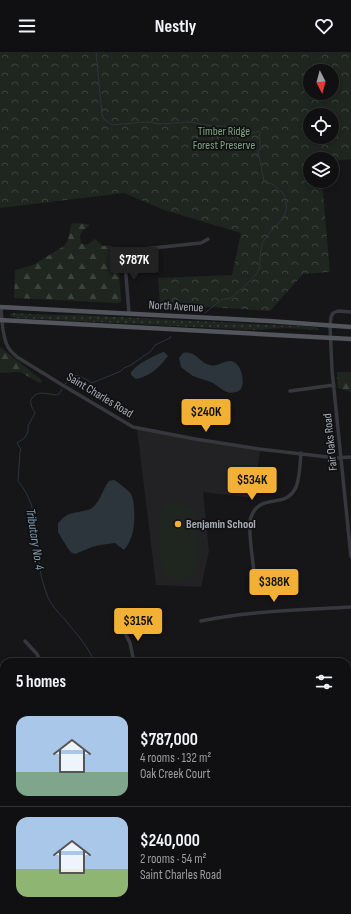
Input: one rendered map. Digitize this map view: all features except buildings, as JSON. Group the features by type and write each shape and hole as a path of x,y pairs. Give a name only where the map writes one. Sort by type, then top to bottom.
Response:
{"main road":[{"name":"North Avenue","path":"1,308 269,321 351,327"},
{"name":"North Avenue","path":"1,320 351,339"}],"street":[{"path":"129,314 124,251 202,243 208,239"},
{"name":"Saint Charles Road","path":"1,308 1,320 5,340 11,351 17,357 133,427 259,449 341,458 351,457"},
{"path":"330,326 333,313 338,311 351,312"},
{"name":"Fair Oaks Road","path":"330,326 334,385 351,556"},
{"path":"290,391 334,385"},
{"path":"254,572 250,524 251,516 254,509 261,504 270,501 283,500 292,494 297,483 301,453"},
{"path":"200,621 267,611 351,607"},
{"path":"122,628 130,643 133,658"},
{"path":"25,641 39,658"}],"shaded area":[{"path":"163,352 168,356 154,371 136,379 131,375 131,372 141,363"},
{"path":"183,353 191,353 206,364 213,366 228,361 234,362 237,364 241,372 243,382 242,387 236,392 229,393 213,383 193,376 181,367 179,358"},
{"name":"Benjamin School","path":"137,429 260,451 254,498 203,492 209,551 201,587 156,585"},
{"path":"114,480 123,486 132,496 134,525 130,540 124,550 115,543 92,547 75,554 72,553 58,532 58,524 69,514 92,508 109,481"}],"green space":[{"name":"Timber Ridge Forest Preserve","path":"0,52 351,52 351,159 339,160 339,152 303,152 303,188 323,188 330,272 303,274 270,311 160,304 158,278 232,275 241,233 164,210 124,193 0,208"},
{"path":"73,223 89,224 81,234 81,243 87,245 95,239 103,246 112,246 116,249 121,302 14,298 15,270 33,265 64,246 68,240 71,225"},
{"path":"10,314 315,327 318,328 318,330 284,328 253,330 19,318 10,316"},
{"path":"0,347 43,381 40,383 20,372 0,373"},
{"path":"337,372 351,372 351,392 338,388"},
{"path":"174,502 181,503 189,507 192,511 195,517 197,536 196,569 189,577 179,580 170,578 163,572 160,553 159,525 161,514 166,507"}],"waterway":[{"name":"Tributary No. 4","path":"96,52 102,114 104,119 112,125 150,122 159,124 190,122 220,126 240,133 254,133 258,131 261,133 259,136 261,148 258,151 264,181 272,184 283,193 286,203 285,214 263,242 260,253 259,268 255,276 232,297 221,300 205,313"},
{"name":"Tributary No. 4","path":"65,384 71,377 74,376 81,377 92,383 121,371 151,351 155,345 170,338 171,336"},
{"name":"Tributary No. 4","path":"62,389 59,394 40,393 34,396 31,400 31,405 35,413 28,426 26,436 17,443 21,450 18,481 27,494 32,509 40,568 43,584 48,597 55,608 86,646 92,658"}],"place":[{"name":"Benjamin School","path":"178,524"}]}
